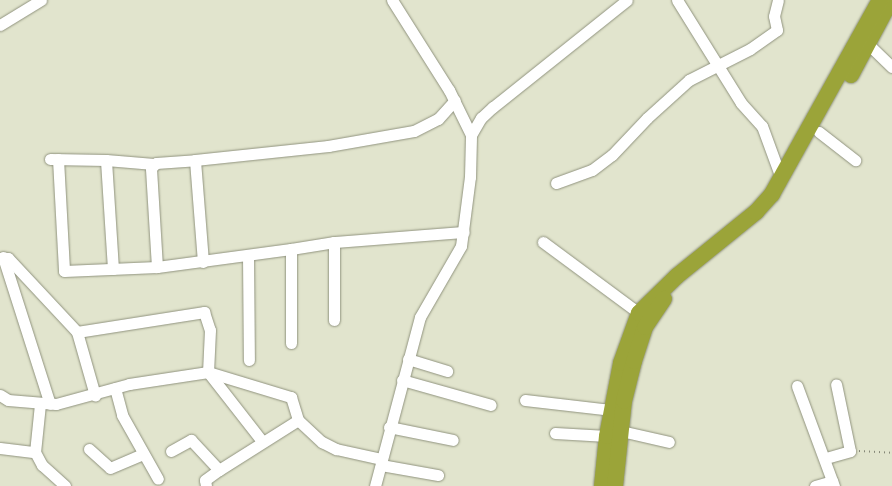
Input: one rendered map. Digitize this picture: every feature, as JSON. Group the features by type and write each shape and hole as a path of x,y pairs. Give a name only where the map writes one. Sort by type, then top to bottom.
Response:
{"highway":[{"path":"602,486 614,433 634,361 652,315 674,289 771,212 819,132 867,39 880,0"},
{"path":"615,486 612,410 621,363 639,313 677,276 762,206 891,0"}],"street":[{"path":"0,25 41,0"},
{"path":"375,486 389,427 424,307 456,259 464,232 471,135 450,90 392,0"},
{"path":"471,135 492,107 627,0"},
{"path":"677,0 741,103 762,126 781,178"},
{"path":"556,183 592,170 612,155 678,88 697,74 718,66 750,49 777,30 774,16 778,0"},
{"path":"867,39 888,63"},
{"path":"888,63 892,50"},
{"path":"450,90 438,119 418,130 328,146 154,164 106,160 54,159 64,271 157,267 334,242 464,232"},
{"path":"819,132 855,160"},
{"path":"106,160 113,269"},
{"path":"195,160 203,262"},
{"path":"154,164 151,171 157,267"},
{"path":"334,242 334,320"},
{"path":"543,242 639,313"},
{"path":"290,343 291,248"},
{"path":"248,255 249,360"},
{"path":"1,257 19,269 77,332 95,395"},
{"path":"1,257 45,404 35,452 42,465 65,486"},
{"path":"77,332 204,312 210,330 208,372 262,441"},
{"path":"408,359 447,371"},
{"path":"0,395 8,400 45,404 95,395 115,388 208,372 291,397 298,420 328,446 381,462 438,475"},
{"path":"402,380 491,405"},
{"path":"826,458 850,451 836,384"},
{"path":"796,386 826,458 833,483 815,486"},
{"path":"115,388 122,415 158,479"},
{"path":"525,400 612,410"},
{"path":"206,486 205,480 262,441 298,420"},
{"path":"389,427 453,440"},
{"path":"555,433 614,433 669,442"},
{"path":"171,451 191,440 219,470"},
{"path":"0,448 35,452"},
{"path":"89,449 110,468 143,454"}],"path":[{"path":"850,451 892,453"}]}
